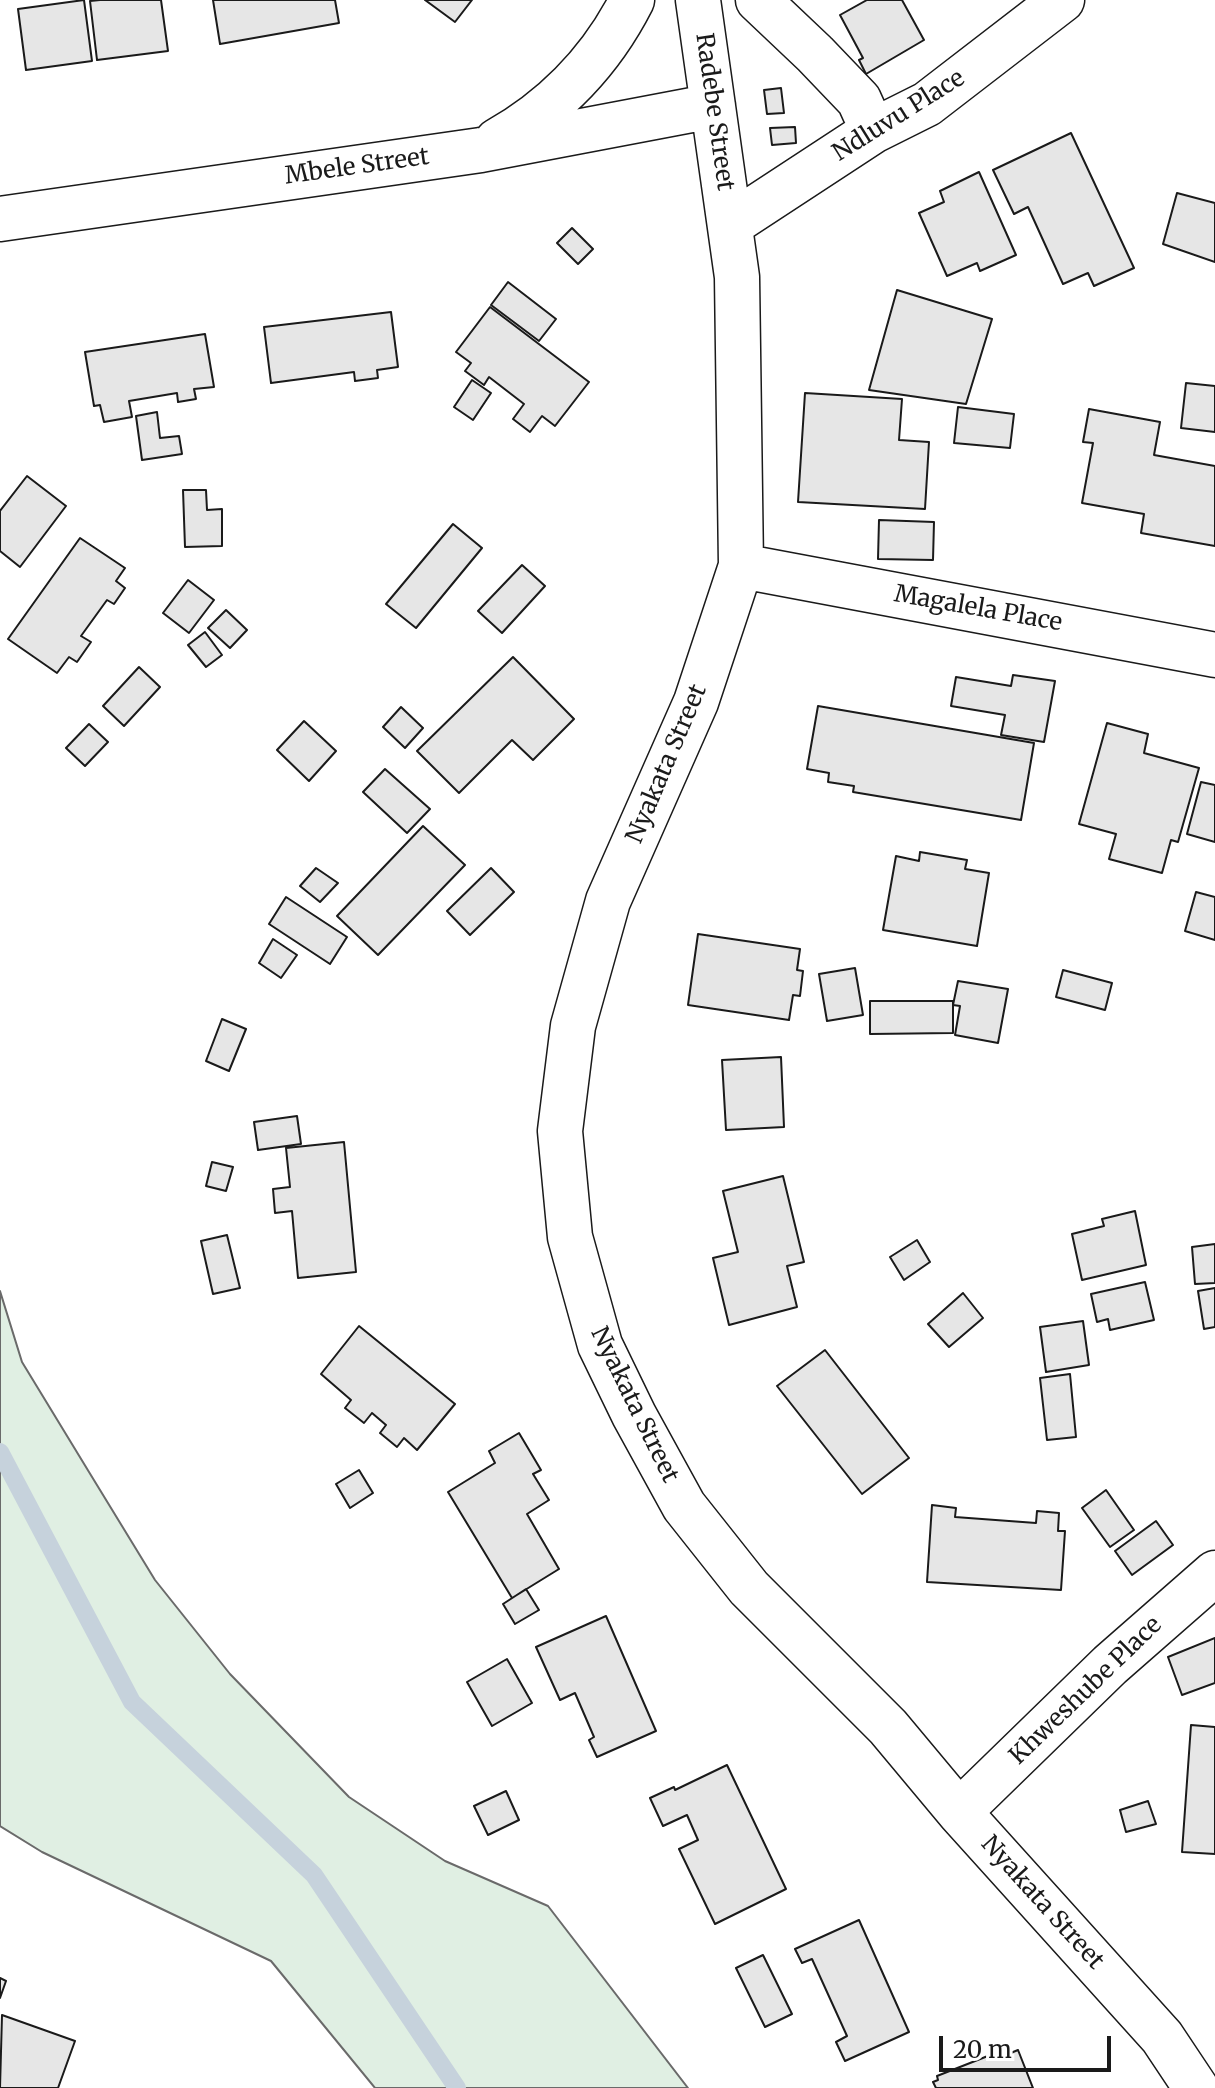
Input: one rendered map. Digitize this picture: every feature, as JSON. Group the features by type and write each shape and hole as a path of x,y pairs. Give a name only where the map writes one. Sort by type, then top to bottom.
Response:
{"street":[{"path":"481,150 529,123 587,70 615,34 632,0"},
{"name":"Radebe Street","path":"698,0 731,224"},
{"path":"758,0 859,100 873,131"},
{"name":"Ndluvu Place","path":"731,224 873,131 927,104 1062,0"},
{"name":"Mbele Street","path":"0,219 481,150 713,106"},
{"name":"Nyakata Street","path":"731,224 737,277 741,566 696,702 608,901 573,1026 560,1131 570,1237 600,1345 684,1506 749,1588 888,1727 959,1812 1162,2037 1196,2088"},
{"name":"Magalela Place","path":"741,566 1215,655"},
{"name":"Khweshube Place","path":"959,1812 1110,1665 1215,1573"}],"green space":[{"path":"0,1291 22,1362 155,1580 230,1674 349,1797 445,1861 548,1906 688,2088 375,2088 271,1961 42,1852 0,1826"}],"building":[{"path":"84,0 92,61 26,70 18,9"},
{"path":"161,0 168,51 97,60 90,1"},
{"path":"213,0 335,0 339,23 220,44"},
{"path":"425,0 472,0 455,22"},
{"path":"867,0 902,0 924,40 866,74 859,60 863,58 840,15"},
{"path":"781,88 784,113 767,114 764,90"},
{"path":"795,127 796,143 772,145 770,128"},
{"path":"1071,133 1134,268 1094,286 1088,273 1063,284 1028,207 1014,214 993,170"},
{"path":"979,172 1016,255 980,271 977,263 947,276 919,213 944,202 940,191"},
{"path":"1177,193 1215,203 1215,262 1163,244"},
{"path":"572,228 593,249 578,264 557,243"},
{"path":"508,282 556,319 539,341 491,305"},
{"path":"897,290 992,319 966,404 869,390"},
{"path":"490,307 589,382 555,426 542,416 530,432 513,419 524,404 489,377 484,385 465,371 471,363 456,352"},
{"path":"391,312 398,367 377,370 378,378 355,381 354,372 271,383 264,327"},
{"path":"205,334 214,387 194,389 196,399 178,402 177,393 129,401 132,417 104,422 100,405 94,406 85,352"},
{"path":"472,380 491,393 473,420 454,407"},
{"path":"1186,383 1215,386 1215,432 1181,428"},
{"path":"805,393 902,399 899,440 929,442 925,509 798,502"},
{"path":"958,407 1014,414 1010,448 954,443"},
{"path":"1089,409 1160,422 1154,455 1215,466 1215,546 1141,533 1144,514 1082,503 1093,443 1083,442"},
{"path":"157,412 160,438 179,436 182,454 142,460 136,416"},
{"path":"27,476 66,506 20,567 0,551 0,511"},
{"path":"183,490 206,490 207,510 222,509 222,546 185,547"},
{"path":"879,520 934,522 933,560 878,559"},
{"path":"453,524 482,548 416,628 386,604"},
{"path":"80,538 125,568 116,581 125,588 114,604 107,600 81,636 91,642 77,662 69,657 57,673 8,639"},
{"path":"522,565 545,586 502,633 478,611"},
{"path":"188,580 214,600 189,633 163,613"},
{"path":"226,610 247,630 230,648 208,628"},
{"path":"205,632 222,655 206,667 188,645"},
{"path":"513,657 574,719 533,760 512,740 459,793 417,751"},
{"path":"139,667 160,687 124,726 103,706"},
{"path":"1013,675 1055,681 1044,742 1001,735 1005,715 951,706 956,677 1011,686"},
{"path":"818,706 1034,743 1021,820 853,792 854,786 828,782 829,773 807,769"},
{"path":"401,707 423,728 405,748 383,727"},
{"path":"304,721 336,751 309,781 277,750"},
{"path":"1107,723 1148,734 1144,753 1199,768 1178,842 1171,840 1162,873 1109,859 1116,834 1079,824"},
{"path":"89,724 108,742 85,766 66,748"},
{"path":"385,769 430,809 407,833 363,792"},
{"path":"1201,782 1215,785 1215,842 1187,834"},
{"path":"423,826 465,865 378,955 337,916"},
{"path":"920,852 967,860 965,869 989,873 977,946 883,930 896,856 919,861"},
{"path":"316,868 338,883 320,902 300,886"},
{"path":"491,868 514,892 470,935 447,911"},
{"path":"1196,892 1215,897 1215,940 1185,931"},
{"path":"286,897 347,937 330,964 269,924"},
{"path":"698,934 800,949 797,970 803,971 800,996 793,995 789,1020 688,1005"},
{"path":"273,939 297,955 281,978 259,963"},
{"path":"855,968 863,1015 827,1021 819,974"},
{"path":"1063,970 1112,983 1105,1010 1056,997"},
{"path":"958,981 1008,989 998,1043 955,1035 960,1006 953,1005"},
{"path":"870,1001 953,1001 953,1033 870,1034"},
{"path":"222,1019 246,1029 229,1071 206,1061"},
{"path":"781,1057 784,1127 726,1130 722,1060"},
{"path":"297,1116 301,1144 258,1150 254,1122"},
{"path":"344,1142 356,1272 298,1278 292,1211 275,1213 273,1189 290,1187 286,1148"},
{"path":"212,1162 233,1167 226,1191 206,1186"},
{"path":"783,1176 804,1262 787,1266 797,1307 729,1325 713,1258 738,1252 723,1191"},
{"path":"1135,1211 1146,1265 1082,1280 1072,1234 1104,1226 1102,1219"},
{"path":"227,1235 240,1288 213,1294 201,1241"},
{"path":"917,1240 930,1262 904,1280 890,1257"},
{"path":"1215,1244 1215,1283 1195,1284 1192,1247"},
{"path":"1145,1282 1154,1320 1110,1330 1108,1319 1097,1322 1091,1294"},
{"path":"1215,1288 1215,1327 1204,1329 1198,1291"},
{"path":"963,1293 983,1318 949,1347 928,1324"},
{"path":"1083,1321 1089,1365 1046,1372 1040,1327"},
{"path":"359,1326 455,1404 417,1450 404,1438 397,1447 380,1433 386,1425 372,1413 364,1423 345,1408 351,1400 321,1374"},
{"path":"825,1350 909,1458 862,1494 777,1386"},
{"path":"1070,1374 1076,1437 1047,1440 1040,1378"},
{"path":"519,1433 541,1470 533,1474 549,1500 527,1514 559,1569 512,1598 448,1492 495,1463 489,1451"},
{"path":"359,1470 373,1493 350,1508 336,1484"},
{"path":"1106,1490 1134,1530 1110,1547 1082,1508"},
{"path":"932,1505 956,1508 955,1517 1036,1523 1037,1511 1059,1513 1058,1531 1065,1531 1061,1590 927,1582"},
{"path":"1156,1521 1173,1545 1132,1575 1115,1551"},
{"path":"526,1589 539,1610 515,1624 503,1604"},
{"path":"606,1616 656,1731 597,1757 589,1740 594,1737 575,1693 560,1700 536,1647"},
{"path":"1215,1638 1215,1683 1182,1695 1168,1657"},
{"path":"507,1659 532,1703 492,1726 467,1682"},
{"path":"1191,1725 1215,1727 1215,1854 1182,1852"},
{"path":"727,1765 786,1889 715,1924 679,1849 698,1840 687,1815 663,1826 650,1798 674,1787 675,1790"},
{"path":"506,1791 519,1820 488,1835 474,1806"},
{"path":"1148,1801 1156,1824 1126,1832 1120,1810"},
{"path":"859,1920 909,2032 845,2061 836,2042 847,2036 812,1959 802,1963 795,1949"},
{"path":"763,1955 792,2014 765,2027 736,1968"},
{"path":"0,1978 6,1981 0,1998"},
{"path":"2,2015 75,2041 58,2088 0,2088"},
{"path":"1018,2050 1033,2088 936,2088 933,2082 938,2080 937,2076 998,2052 1001,2057"}],"waterway":[{"path":"0,1452 132,1702 314,1875 457,2088"}]}
